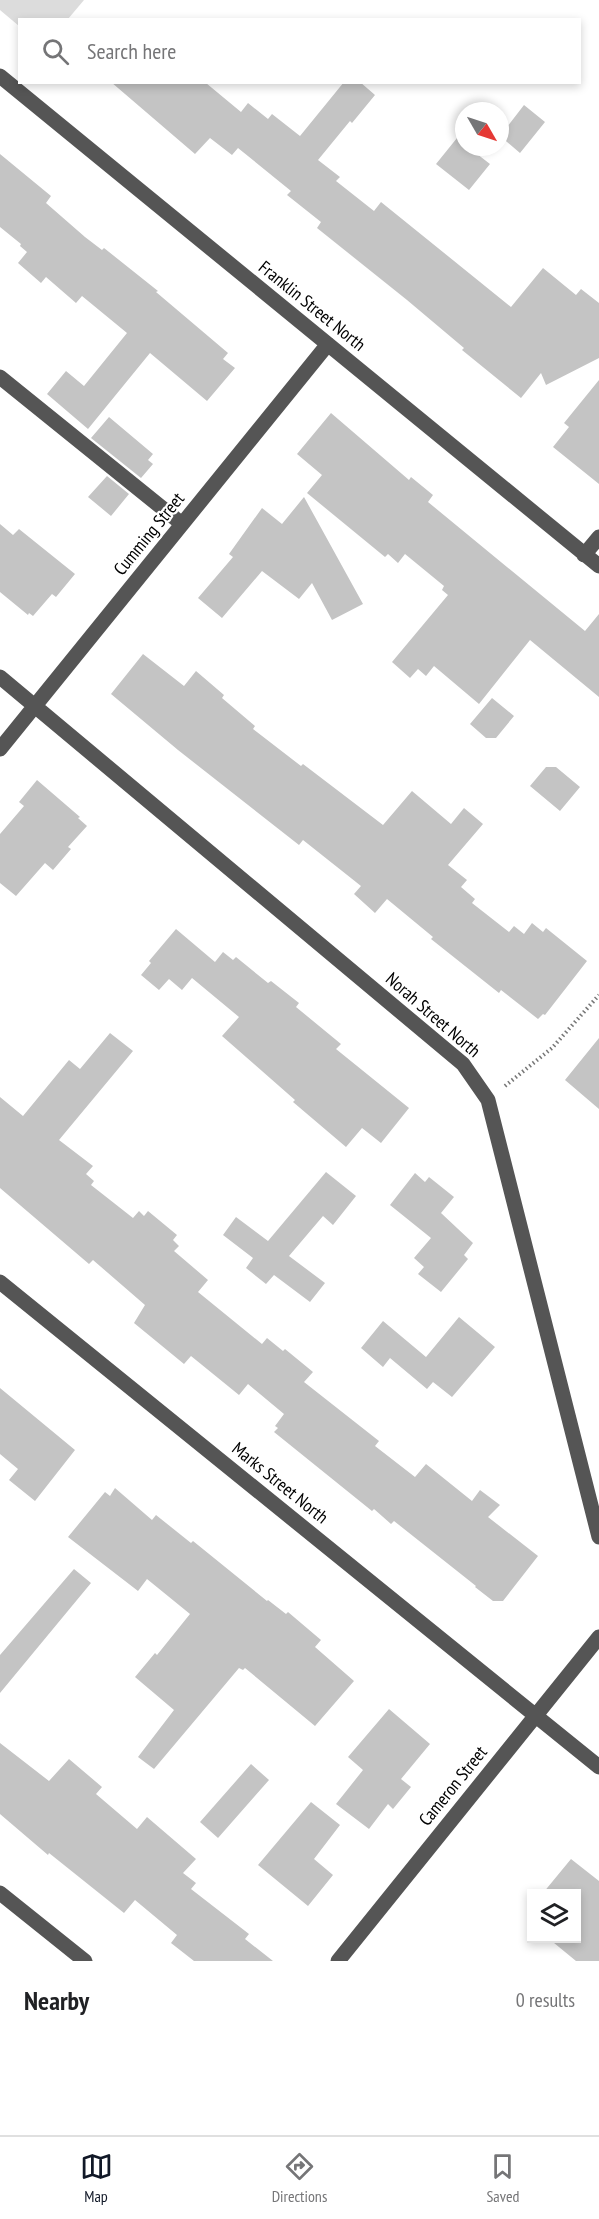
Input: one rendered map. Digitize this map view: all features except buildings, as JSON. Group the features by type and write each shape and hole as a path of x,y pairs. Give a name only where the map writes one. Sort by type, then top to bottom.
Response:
{"street":[{"name":"Franklin Street North","path":"0,76 599,566"},
{"name":"Cumming Street","path":"0,749 328,344"},
{"path":"0,377 182,524"},
{"path":"584,555 599,537"},
{"name":"Norah Street North","path":"0,677 463,1064 488,1100 599,1537"},
{"name":"Marks Street North","path":"0,1282 599,1767"},
{"name":"Cameron Street","path":"338,1961 599,1637"},
{"path":"0,1893 85,1961"}],"path":[{"path":"488,1100 552,1048 599,995"}],"shaded area":[{"path":"0,0 84,0 69,18 18,18 18,25 0,10"}]}
